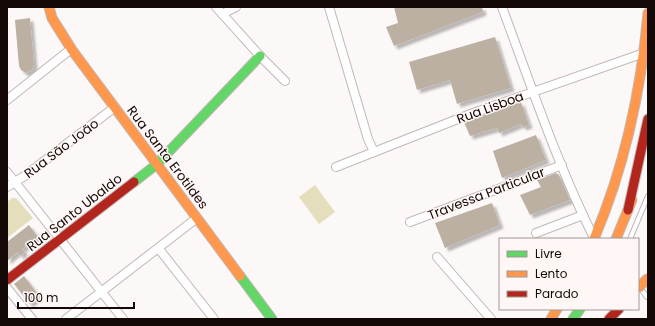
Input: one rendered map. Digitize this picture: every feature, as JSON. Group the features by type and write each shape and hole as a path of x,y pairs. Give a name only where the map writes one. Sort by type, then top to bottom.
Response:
{"main road":[{"name":"Rua Santa Erotildes","path":"50,7 52,18 71,48 272,319"},
{"path":"594,238 611,201 634,123 645,52 648,13"},
{"name":"Rua Santo Ubaldo","path":"7,280 157,164 260,56"},
{"path":"628,210 648,119"},
{"path":"616,238 644,173 648,159"},
{"path":"639,286 648,278"},
{"path":"551,319 556,310"},
{"path":"573,319 579,310"},
{"path":"609,319 618,310"}],"street":[{"path":"216,7 260,56 285,81"},
{"path":"222,14 236,7"},
{"path":"329,7 368,139 374,152"},
{"path":"502,7 532,92 582,215 594,238"},
{"path":"7,100 71,48"},
{"name":"Rua Lisboa","path":"336,167 473,113 645,52"},
{"name":"Rua São João","path":"7,187 115,107"},
{"name":"Travessa Particular","path":"410,222 562,164"},
{"path":"7,172 123,319"},
{"path":"536,233 582,215"},
{"path":"66,319 159,249 197,218"},
{"path":"159,249 214,319"},
{"path":"437,256 491,319"},
{"path":"7,288 32,319"}],"lane":[{"path":"630,238 648,196"},
{"path":"639,288 647,296"}],"shaded area":[{"path":"315,185 335,212 319,224 299,197"},
{"path":"12,198 16,198 33,218 7,238 7,202"}],"building":[{"path":"394,7 482,7 483,12 394,46 386,27 398,23"},
{"path":"30,18 34,65 32,70 26,73 21,70 19,66 15,20"},
{"path":"495,37 511,88 457,104 450,80 417,90 409,62"},
{"path":"521,102 529,125 523,127 521,124 499,133 497,128 470,136 464,122"},
{"path":"536,135 546,160 502,178 493,151"},
{"path":"556,173 559,175 570,200 530,215 520,195 541,187 537,180"},
{"path":"492,203 500,225 445,248 435,223"},
{"path":"29,225 38,237 22,249 25,252 20,256 18,252 7,261 7,242"},
{"path":"24,276 39,296 30,304 14,284"}],"traffic: fast":[{"path":"134,182 157,164 260,56"},
{"path":"240,276 272,319"},
{"path":"573,319 579,310"}],"traffic: slow":[{"path":"49,7 52,18 72,50 240,276"},
{"path":"594,238 615,184 630,128 641,71 648,13"},
{"path":"616,238 632,200"},
{"path":"639,287 648,278"},
{"path":"551,319 556,310"}],"traffic: jam":[{"path":"628,210 648,119"},
{"path":"7,280 134,182"},
{"path":"609,319 618,310"}]}
